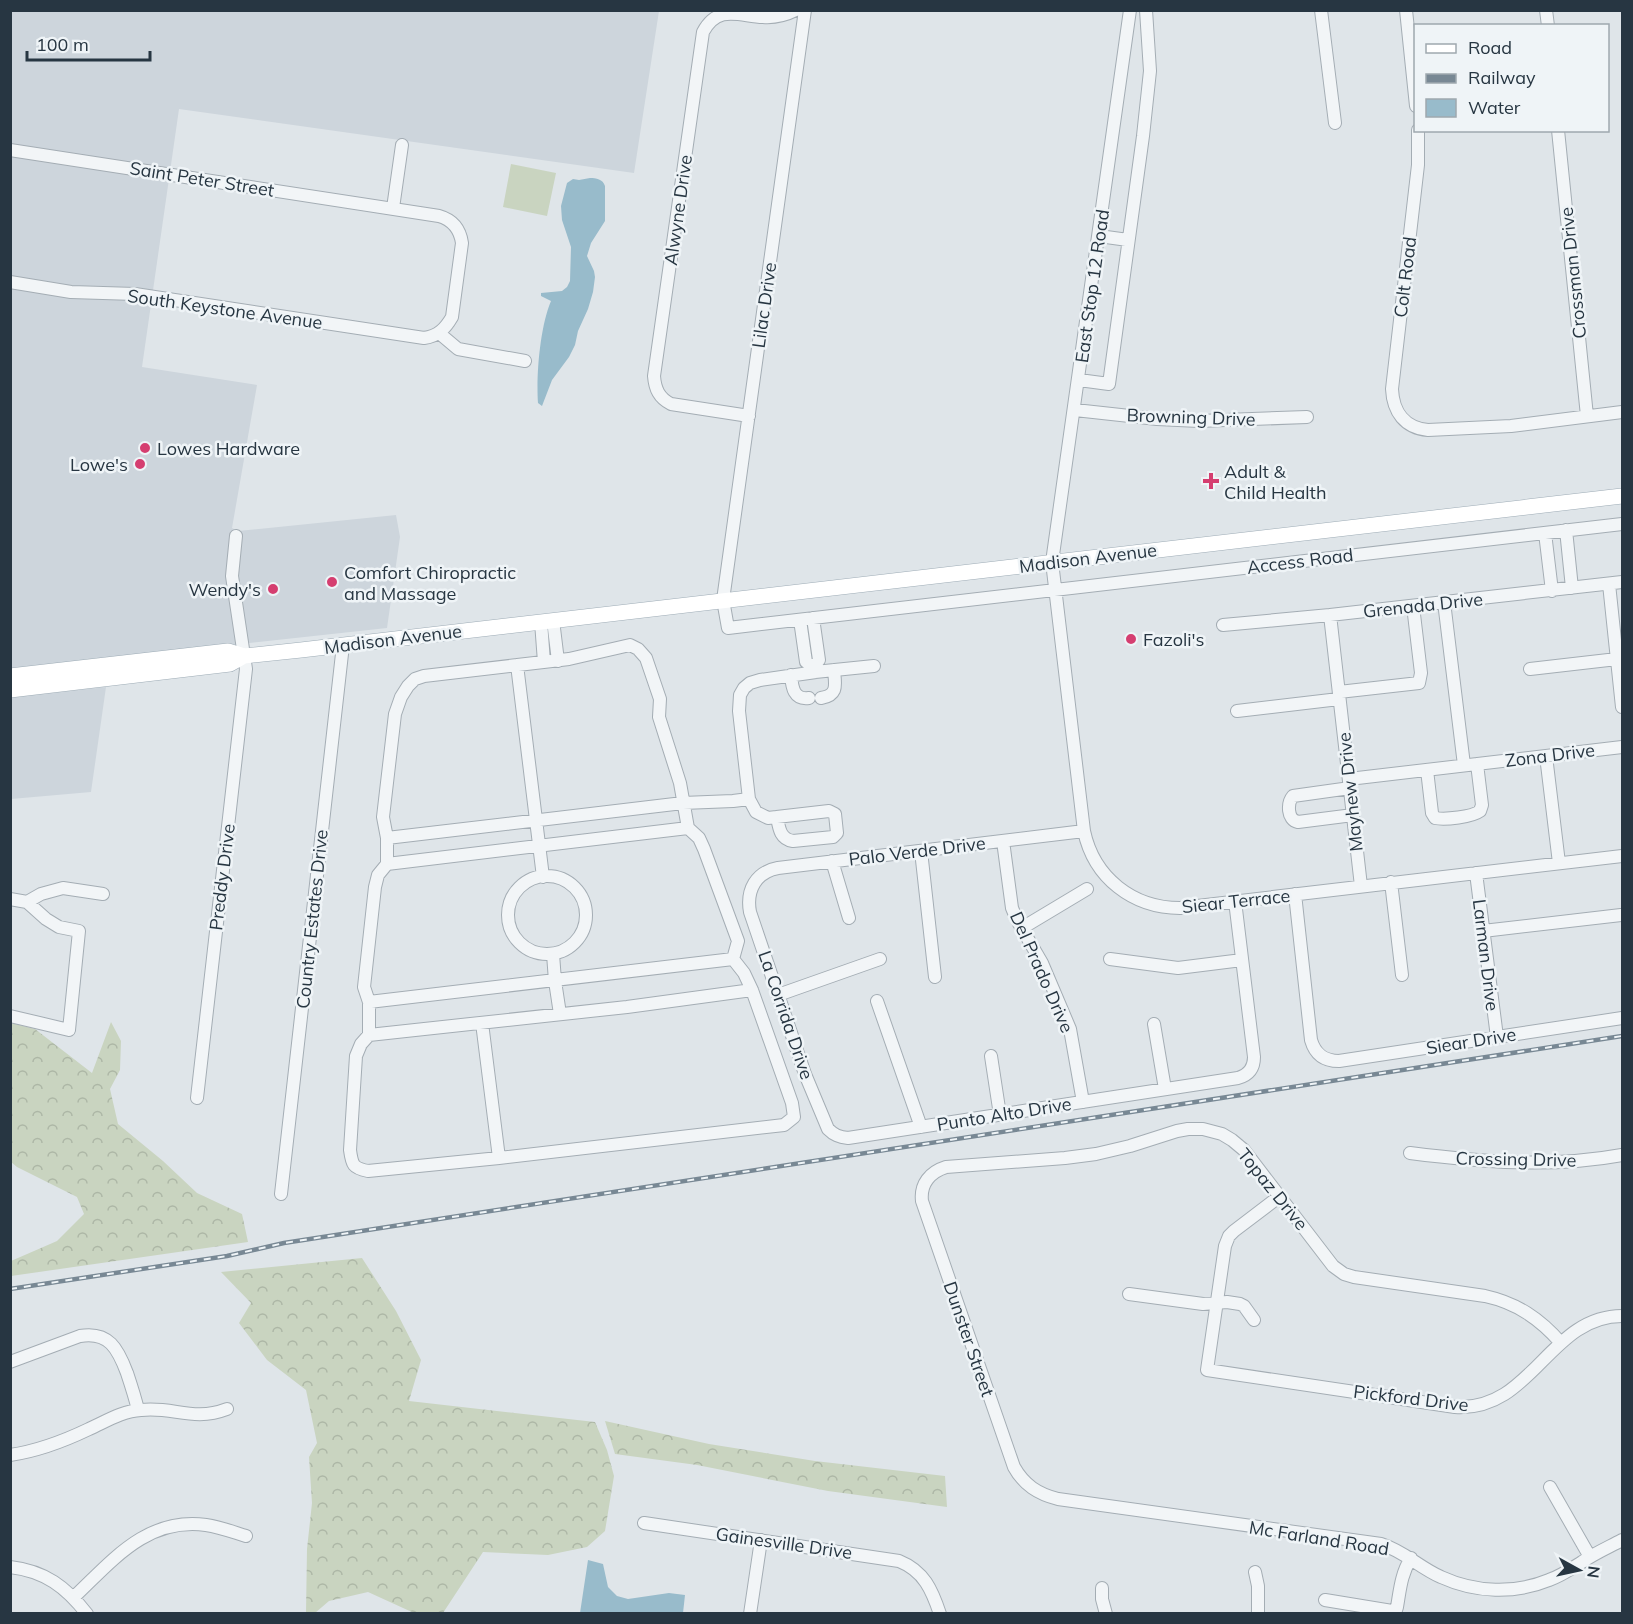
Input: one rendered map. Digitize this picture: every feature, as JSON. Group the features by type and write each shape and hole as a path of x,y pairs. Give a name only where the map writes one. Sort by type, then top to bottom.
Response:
{"main road":[{"name":"Madison Avenue","path":"10,690 230,664 244,656 1623,496"},
{"name":"Madison Avenue","path":"10,676 228,651 244,656"}],"street":[{"name":"Alwyne Drive","path":"749,416 671,404 661,398 654,376 703,32 709,22 722,14 772,17 796,10"},
{"name":"Lilac Drive","path":"723,600 805,10"},
{"name":"East Stop 12 Road","path":"1052,562 1130,10"},
{"path":"1079,380 1109,384 1150,71 1146,10"},
{"path":"1322,10 1335,123"},
{"path":"1406,10 1414,87"},
{"name":"Colt Road","path":"1418,132 1418,165 1392,389 1393,403 1397,413 1404,421 1417,428 1431,430 1511,426 1587,417"},
{"name":"Crossman Drive","path":"1558,132 1587,417"},
{"path":"393,208 402,145"},
{"name":"Saint Peter Street","path":"10,150 393,208 450,220 456,226 462,243 454,309 448,324 440,333"},
{"path":"1098,236 1128,240"},
{"name":"South Keystone Avenue","path":"10,282 71,292 135,294 419,338 440,333"},
{"path":"440,333 458,349 525,361"},
{"name":"Browning Drive","path":"1075,410 1157,420 1199,421 1307,417"},
{"path":"1587,417 1623,412"},
{"name":"Access Road","path":"723,600 728,628 1623,524"},
{"path":"1566,530 1572,588"},
{"path":"1545,533 1552,591"},
{"name":"Preddy Drive","path":"197,1098 246,669 232,576 236,536"},
{"name":"Siear Terrace","path":"1052,562 1084,831 1092,854 1107,877 1122,890 1142,901 1157,906 1177,908 1623,856"},
{"name":"Grenada Drive","path":"1223,625 1623,582"},
{"path":"1609,584 1618,631 1617,659 1623,707"},
{"path":"1444,602 1464,765"},
{"path":"1237,711 1419,683 1421,674 1413,606"},
{"name":"Mayhew Drive","path":"1330,615 1361,886"},
{"path":"806,619 819,660 815,669"},
{"path":"547,621 558,661"},
{"path":"544,662 547,621"},
{"name":"Country Estates Drive","path":"281,1194 343,645"},
{"path":"626,645 635,647 643,654 660,699 660,723 680,783 688,828 699,838 704,849 738,941 733,959 744,973 752,990 792,1103 794,1117 784,1125 368,1171 359,1169 352,1163 350,1150 356,1056 361,1044 369,1035 369,1002 364,987 375,887 378,875 387,864 387,838 383,817 395,714 401,697 415,679 424,676 558,661 626,645"},
{"path":"1530,669 1617,659"},
{"path":"517,665 543,877"},
{"path":"777,817 779,829 787,840 833,837 837,833 835,814 829,811 768,818 756,812 749,799 739,711 740,695 744,688 750,682 815,669 834,670 874,666"},
{"path":"790,675 796,696 802,699 815,698 831,695 834,691 834,670"},
{"name":"Zona Drive","path":"1353,815 1295,822 1291,818 1289,802 1293,796 1349,783 1427,770 1623,747"},
{"path":"1546,756 1559,863"},
{"path":"1427,770 1432,813 1435,818 1442,819 1475,815 1480,812 1482,805 1477,764"},
{"path":"387,838 683,803 749,799"},
{"path":"387,864 688,828"},
{"name":"Palo Verde Drive","path":"754,883 762,874 772,869 1084,831"},
{"name":"Del Prado Drive","path":"1003,841 1011,903 1017,920 1042,963 1070,1029 1083,1102"},
{"path":"921,851 935,977"},
{"path":"832,861 849,918"},
{"name":"Larman Drive","path":"1476,873 1497,1037"},
{"path":"543,877 556,878 569,884 581,897 586,910 585,924 579,937 570,947 553,954 537,953 524,946 514,935 509,920 510,905 517,892 528,882 543,877"},
{"path":"1391,882 1402,975"},
{"name":"La Corrida Drive","path":"754,883 749,897 749,909 805,1074 828,1129 844,1137"},
{"path":"27,902 41,894 63,888 103,894"},
{"path":"1022,928 1087,889"},
{"name":"Siear Drive","path":"1295,894 1311,1040 1315,1050 1330,1060 1339,1061 1623,1018"},
{"path":"10,899 27,902 59,927 79,931 69,1030 10,1016"},
{"path":"1110,959 1171,968 1242,960 1235,901"},
{"path":"1483,931 1622,915"},
{"path":"553,954 560,1014"},
{"path":"369,1002 733,959"},
{"path":"778,995 880,959"},
{"name":"Punto Alto Drive","path":"844,1137 1238,1078 1250,1071 1254,1057 1242,960"},
{"path":"369,1035 752,990"},
{"path":"877,1001 921,1127"},
{"path":"482,1023 499,1158"},
{"path":"1155,1024 1165,1089"},
{"path":"991,1056 1000,1115"},
{"name":"Topaz Drive","path":"926,1181 936,1171 946,1167 1080,1156 1130,1146 1177,1131 1196,1129 1215,1132 1235,1142 1249,1155 1334,1266 1346,1275 1500,1299 1531,1314 1561,1343"},
{"name":"Crossing Drive","path":"1410,1153 1475,1161 1545,1163 1579,1162 1623,1155"},
{"name":"Dunster Street","path":"926,1181 922,1191 922,1202 970,1344 1014,1467 1034,1490"},
{"path":"1216,1304 1225,1246 1229,1236 1280,1196"},
{"path":"1129,1294 1203,1304 1227,1302 1241,1304 1254,1320"},
{"name":"Pickford Drive","path":"1216,1304 1207,1370 1455,1407 1472,1407 1508,1393 1573,1332 1605,1317 1623,1316"},
{"path":"10,1362 80,1336 102,1337 114,1346 120,1355 138,1410"},
{"path":"10,1455 53,1444 121,1414 138,1410 152,1409 201,1416 227,1409"},
{"path":"1550,1487 1590,1557"},
{"name":"Mc Farland Road","path":"1034,1490 1058,1499 1373,1543 1396,1550 1435,1575 1453,1582 1478,1588 1501,1590 1524,1588 1550,1580 1623,1540"},
{"name":"Gainesville Drive","path":"644,1523 894,1559 906,1564 926,1580 940,1614"},
{"path":"74,1597 126,1548 138,1539 159,1530 182,1525 205,1525 224,1528 246,1536"},
{"path":"750,1614 760,1540"},
{"path":"1325,1600 1396,1610 1404,1569 1411,1558"},
{"path":"10,1567 24,1569 49,1579 74,1597 87,1614"},
{"path":"1255,1572 1258,1586 1258,1614"},
{"path":"1102,1588 1106,1614"}],"shaded area":[{"path":"10,11 659,11 634,173 179,109 142,367 257,385 232,528 238,531 396,515 400,537 387,628 11,669"},
{"path":"106,687 91,792 11,799 11,697"}],"green space":[{"path":"511,164 556,173 547,216 503,207"},
{"path":"111,1022 121,1041 120,1070 110,1089 118,1124 197,1193 242,1214 248,1242 11,1276 11,1261 57,1241 84,1214 77,1197 11,1162 11,1023 35,1029 92,1073"},
{"path":"362,1258 396,1311 421,1360 409,1401 595,1422 607,1450 614,1476 605,1531 587,1547 548,1555 483,1552 443,1613 414,1613 368,1592 329,1601 315,1613 306,1613 307,1549 312,1503 309,1457 317,1443 306,1390 267,1360 239,1323 251,1303 221,1272"},
{"path":"605,1421 709,1444 815,1461 945,1476 947,1507 828,1491 697,1465 615,1454"}],"water":[{"path":"573,179 601,180 605,186 605,221 591,243 587,256 595,277 593,292 575,345 552,380 542,406 538,403 538,365 544,324 551,301 541,296 541,293 562,291 570,281 571,247 562,220 561,206 567,183"},
{"path":"588,1560 603,1564 608,1587 617,1596 628,1599 669,1593 685,1595 683,1613 580,1613"}],"railway":[{"path":"10,1289 227,1256 284,1243 1622,1036"}],"place":[{"name":"Lowes Hardware","path":"145,448"},
{"name":"Lowe's","path":"140,464"},
{"name":"Adult & Child Health","path":"1211,481"},
{"name":"Comfort Chiropractic and Massage","path":"332,582"},
{"name":"Wendy's","path":"273,589"},
{"name":"Fazoli's","path":"1131,639"}]}
